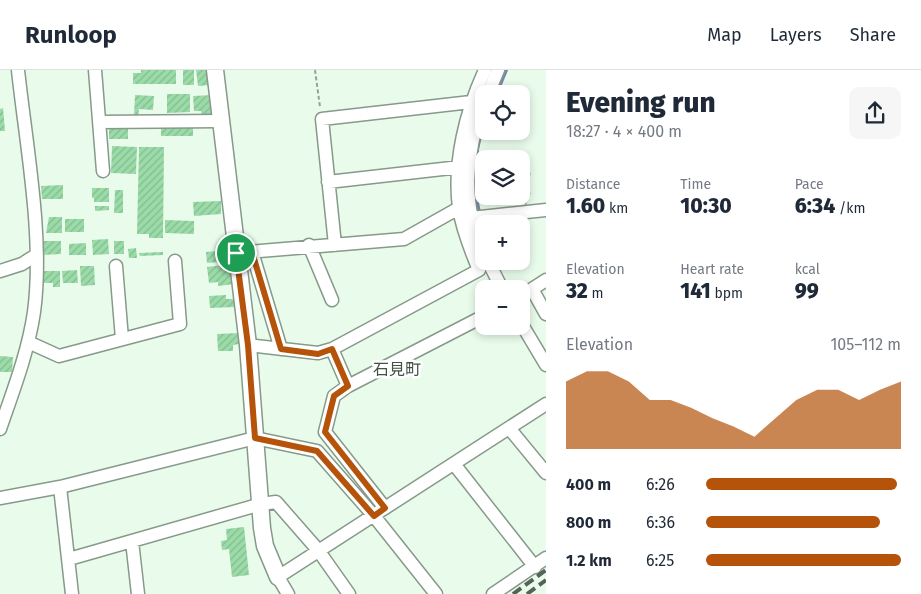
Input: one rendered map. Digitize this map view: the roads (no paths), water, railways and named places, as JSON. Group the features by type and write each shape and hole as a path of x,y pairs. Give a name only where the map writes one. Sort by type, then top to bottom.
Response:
{"street":[{"path":"0,429 28,342 34,312 36,255 18,70"},
{"path":"95,70 103,171"},
{"path":"215,70 220,121 244,253 248,345 260,504 266,546 278,577 288,594"},
{"path":"248,345 318,354 332,349 479,270 459,208 460,167 462,140 471,102 485,70"},
{"path":"492,85 498,70"},
{"path":"335,245 322,119 471,102"},
{"path":"99,122 220,121"},
{"path":"475,136 470,153 468,183 476,215"},
{"path":"328,182 460,167"},
{"path":"244,253 404,239 459,208"},
{"path":"459,208 475,216"},
{"path":"497,215 546,210"},
{"path":"309,246 332,300"},
{"path":"244,253 281,349"},
{"path":"0,270 22,264 36,255"},
{"path":"28,342 59,356 180,324 175,261"},
{"path":"116,266 122,339"},
{"path":"546,280 532,289 546,314"},
{"path":"385,508 325,432 334,396 348,386 475,321"},
{"path":"528,335 546,365"},
{"path":"332,349 348,386"},
{"path":"278,577 546,404"},
{"path":"510,428 546,473"},
{"path":"0,498 60,487 255,438 317,451 374,516 436,594"},
{"path":"454,464 535,567"},
{"path":"60,487 72,594"},
{"path":"69,559 260,504 276,502 318,550 350,594"},
{"path":"132,540 138,594"},
{"path":"493,594 546,558"}],"waterway":[{"path":"500,85 506,70"},
{"path":"479,140 475,164 475,178 479,215"}],"railway":[{"path":"513,594 546,570"},
{"path":"527,594 546,580"}],"district":[{"name":"石見町","path":"397,369"}]}
